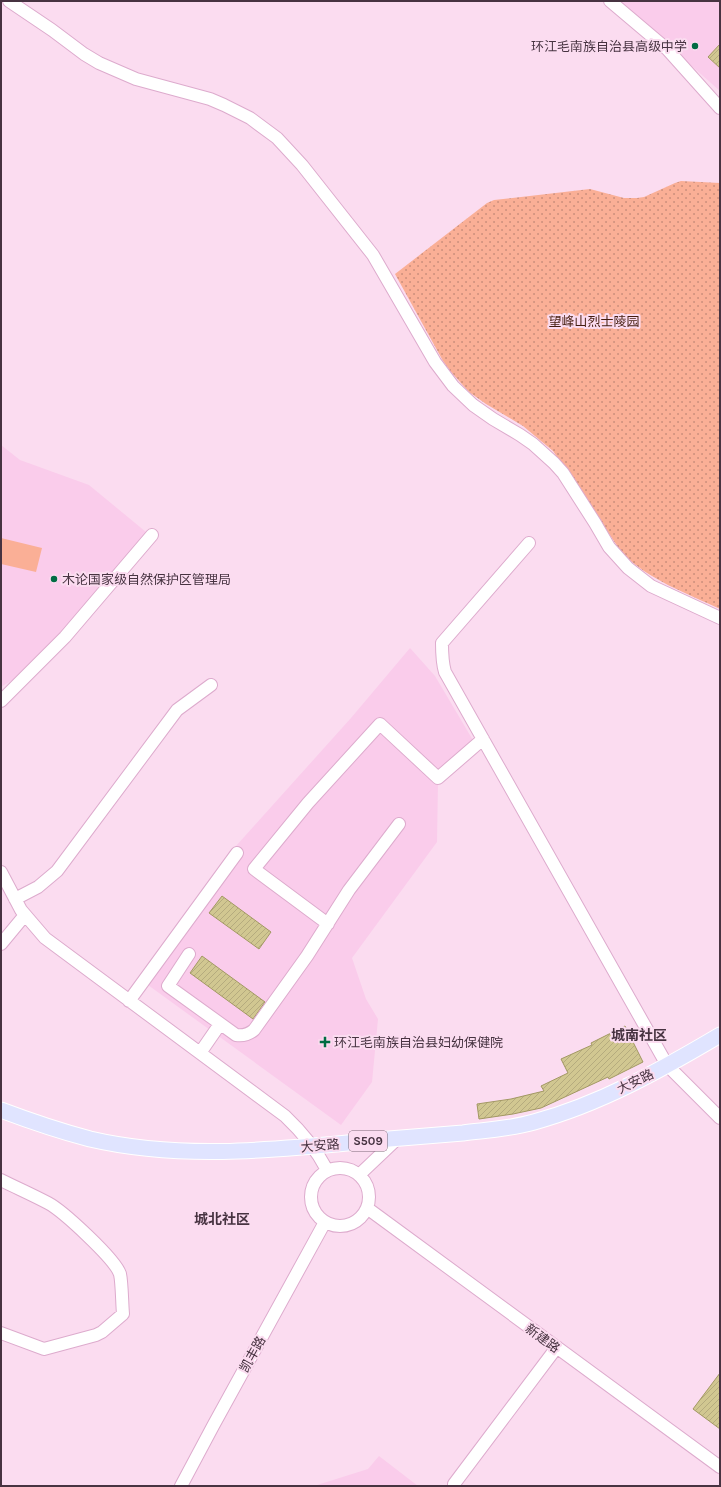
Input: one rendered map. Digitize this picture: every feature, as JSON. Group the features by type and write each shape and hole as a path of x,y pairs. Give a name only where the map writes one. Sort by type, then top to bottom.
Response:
{"main road":[{"name":"大安路","path":"1,1110 51,1128 91,1139 177,1151 236,1152 507,1129 559,1114 603,1097 667,1065 720,1035"}],"street":[{"path":"9,1 99,63 136,79 224,104 250,118 277,138 302,165 373,255 435,362 453,386 473,405 533,444 554,463 563,474 609,547 628,568 651,586 720,618"},
{"path":"610,1 668,50 720,108"},
{"path":"1,701 65,637 152,535"},
{"path":"529,543 442,643 441,657 445,672 667,1065 720,1118"},
{"path":"15,899 38,887 57,871 177,710 211,685"},
{"path":"328,924 254,869 308,803 380,724 438,778 483,739"},
{"path":"189,954 168,986 236,1035 246,1035 254,1030 308,956 349,890 399,824"},
{"path":"129,1000 237,853"},
{"path":"1,872 24,915 45,938 285,1116 304,1135 327,1170"},
{"path":"1,944 24,915"},
{"path":"200,1053 220,1024"},
{"path":"359,1174 398,1138"},
{"path":"338,1167 346,1168 359,1174 367,1186 369,1201 367,1208 364,1214 352,1223 339,1226 325,1222 315,1213 310,1201 310,1194 314,1181 327,1170 338,1167"},
{"path":"1,1180 49,1203 63,1213 109,1258 120,1274 123,1314 102,1332 96,1335 44,1349 1,1333"},
{"name":"新建路","path":"367,1208 720,1467"},
{"name":"凯丰路","path":"181,1486 216,1419 325,1222"},
{"path":"454,1484 557,1347"}],"shaded area":[{"name":"环江毛南族自治县高级中学","path":"618,1 720,1 720,91"},
{"name":"木论国家级自然保护区管理局","path":"1,445 20,460 89,485 146,532 68,627 22,674 1,687"},
{"path":"410,648 435,676 477,747 438,783 437,842 352,958 366,999 378,1019 372,1082 341,1125 148,985 243,853 236,846 351,718"},
{"path":"379,1456 418,1486 314,1486 368,1469"}],"green space":[{"name":"望峰山烈士陵园","path":"681,181 720,183 720,609 668,585 644,571 622,553 553,451 523,426 469,392 451,372 443,361 395,274 487,203 494,200 590,189 624,198 637,198 644,197"},
{"path":"1,538 42,548 36,572 1,564"}],"building":[{"path":"720,44 720,68 708,57"},
{"path":"222,896 271,932 259,949 209,913"},
{"path":"202,956 265,1002 253,1019 190,973"},
{"path":"625,1026 643,1062 609,1079 608,1077 541,1108 479,1119 477,1104 511,1099 544,1091 541,1086 568,1073 561,1059 592,1045 591,1043"},
{"path":"720,1373 720,1429 693,1409"}],"place":[{"name":"环江毛南族自治县高级中学","path":"695,46"},
{"name":"木论国家级自然保护区管理局","path":"54,579"},
{"name":"环江毛南族自治县妇幼保健院","path":"325,1042"}],"district":[{"name":"城南社区","path":"639,1035"},
{"name":"城北社区","path":"222,1219"}]}
